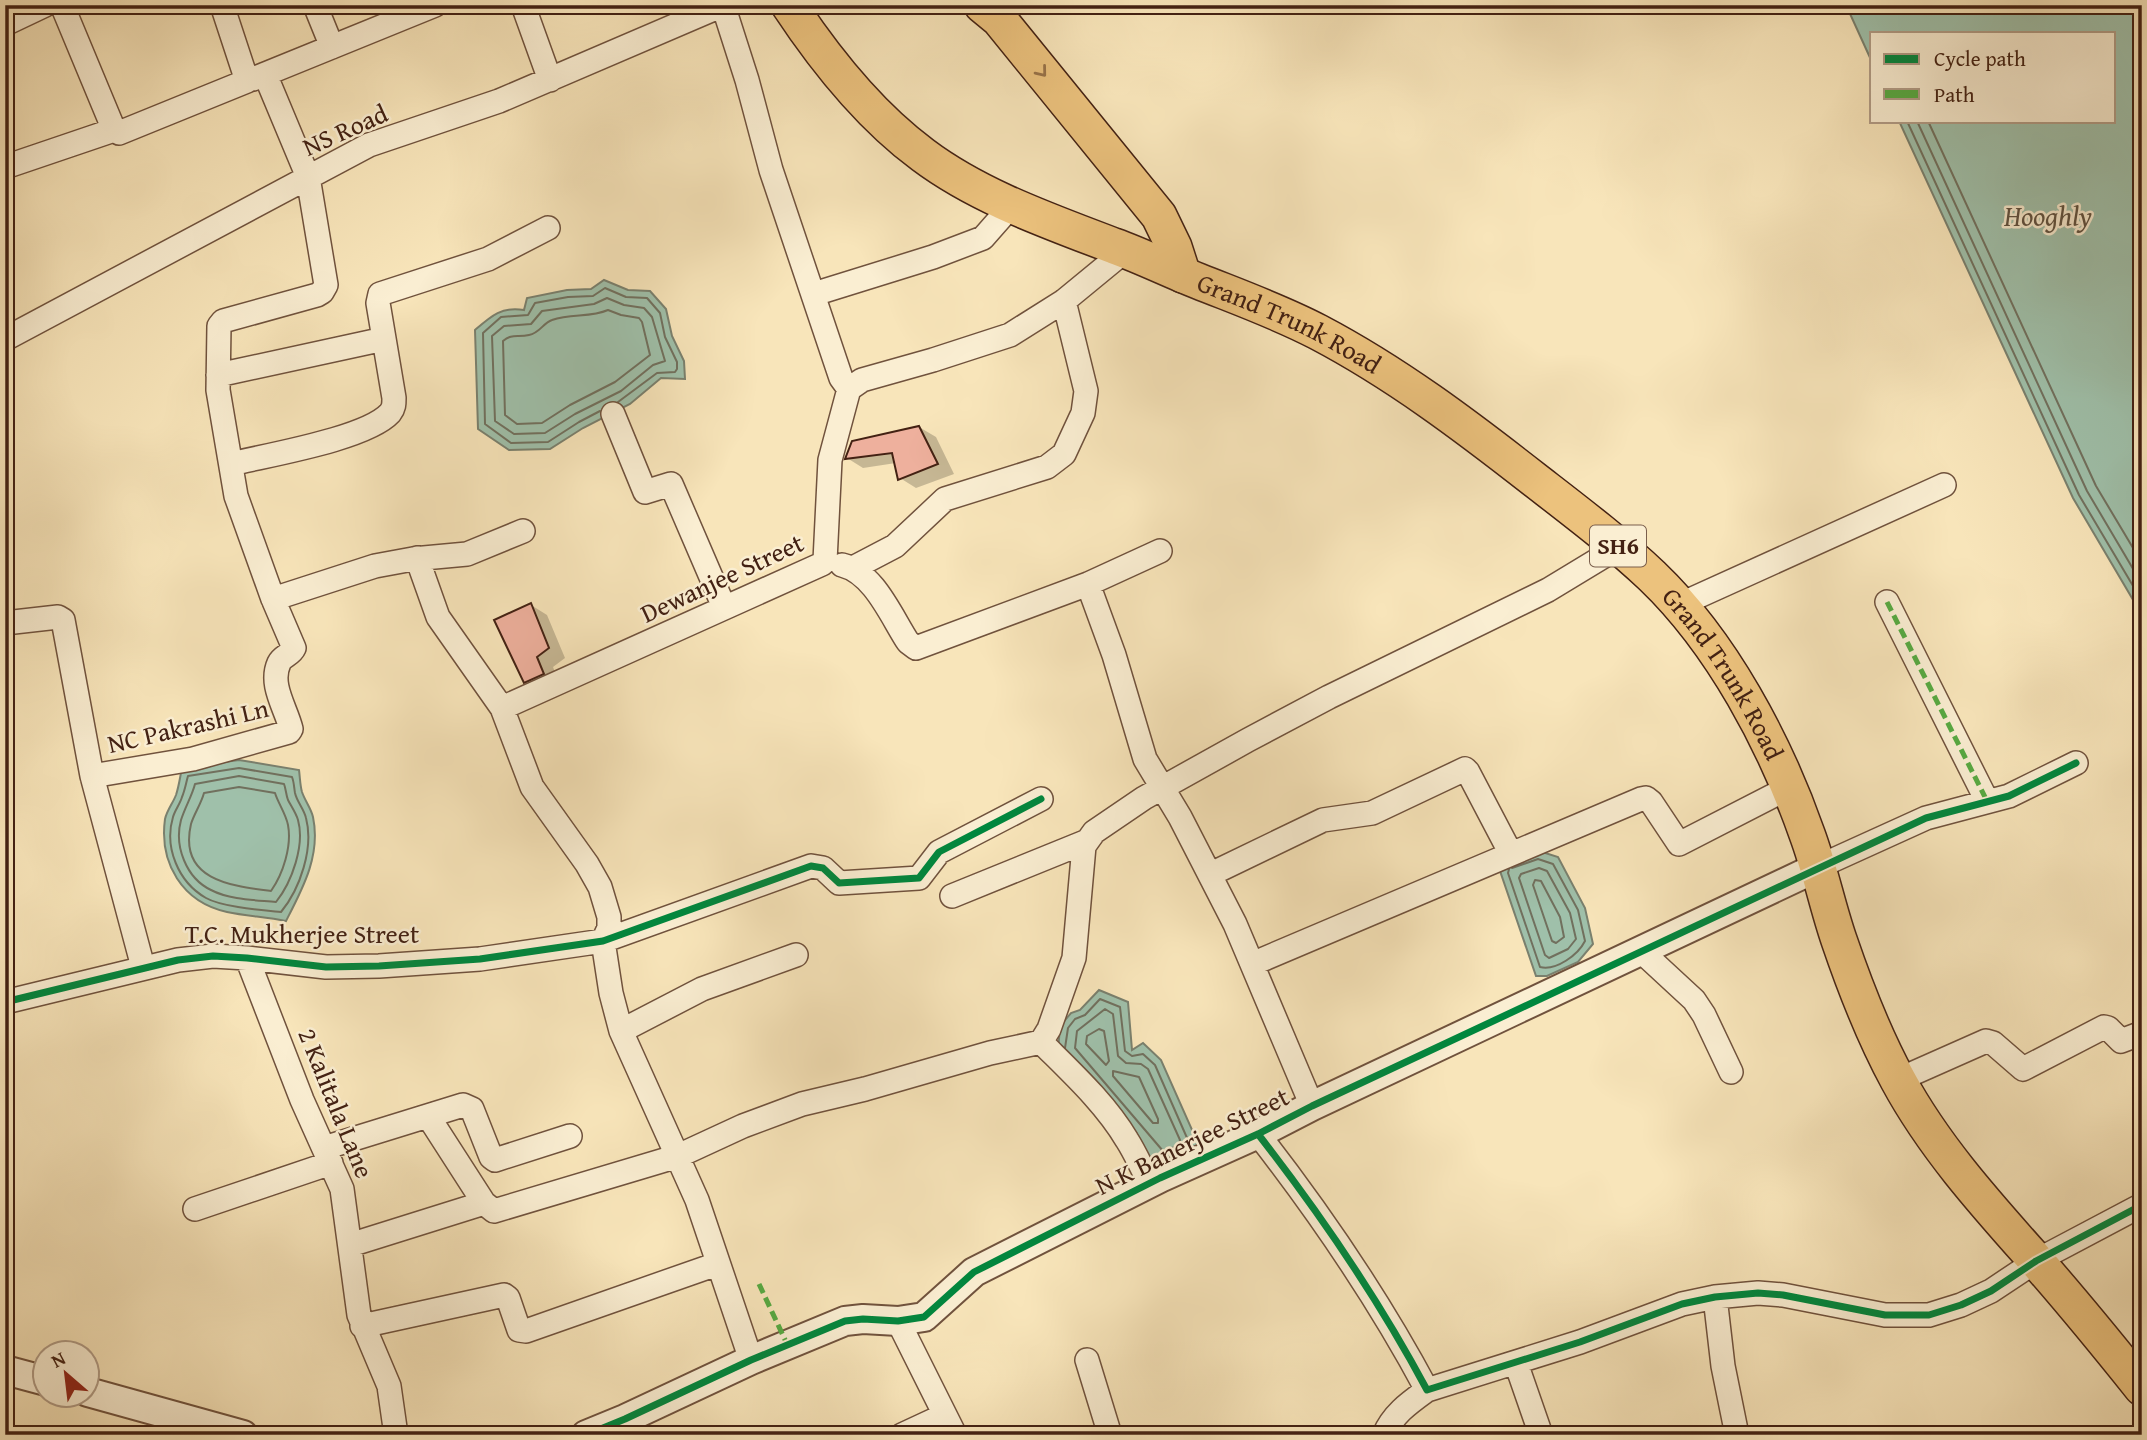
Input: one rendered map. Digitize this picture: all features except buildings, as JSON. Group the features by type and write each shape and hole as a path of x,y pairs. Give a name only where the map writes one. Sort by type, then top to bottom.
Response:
{"main road":[{"name":"Grand Trunk Road","path":"789,5 836,72 895,132 926,157 1012,205 1274,310 1393,375 1504,456 1654,578 1679,605 1746,701 1788,788 1818,867 1838,938 1878,1039 1922,1121 1951,1161 2142,1388"},
{"path":"990,12 1159,216 1174,247 1183,275"}],"street":[{"path":"5,24 45,5"},
{"path":"62,5 114,130 119,133 435,5"},
{"path":"222,5 308,177"},
{"path":"315,5 332,47"},
{"path":"523,5 550,80"},
{"path":"723,5 771,170 841,378 849,389 862,380 1010,335 1063,301 1126,250"},
{"name":"NS Road","path":"5,339 369,145 499,101 723,5"},
{"path":"5,167 114,130"},
{"name":"NC Pakrashi Ln","path":"92,776 193,759 290,731 275,679 279,662 293,652 294,648 273,599 236,496 218,375 219,326 223,321 317,295 325,289 308,177"},
{"path":"814,294 933,257 983,238 1012,205"},
{"path":"231,464 353,433 386,416 394,407 394,398 378,303 380,294 488,258 548,228"},
{"path":"853,568 895,546 945,499 1047,467 1064,454 1083,413 1086,391 1063,301"},
{"path":"218,375 384,339"},
{"name":"Dewanjee Street","path":"502,709 724,607 816,568 825,561 830,460 849,389"},
{"path":"614,414 645,492 671,484 724,607"},
{"path":"1679,605 1944,485"},
{"path":"273,599 359,570 417,558 467,554 523,531"},
{"path":"952,896 1085,842 1094,832 1162,788 1329,697 1548,590 1619,547"},
{"path":"825,561 853,568 872,586 908,642 916,648 1088,584 1160,551"},
{"path":"417,558 438,617 502,709 528,779 594,874 609,917 609,928 603,941 611,993 621,1031 697,1200 751,1360"},
{"path":"1088,584 1114,655 1145,759 1211,874 1312,1106"},
{"path":"1887,602 1987,801"},
{"path":"5,623 58,617 63,620 92,776 143,967"},
{"path":"1818,867 1926,818 2009,796 2076,764"},
{"path":"1211,874 1323,820 1371,813 1465,769 1511,854"},
{"path":"1252,964 1646,798 1677,843 1682,844 1788,788"},
{"name":"T.C. Mukherjee Street","path":"5,1002 143,967 201,958 247,958 326,967 379,966 480,959 603,941 811,866 823,868 839,883 919,878 939,852 1041,799"},
{"path":"428,1116 484,1203 489,1209 498,1210 678,1156 743,1126 802,1104 990,1053 1041,1042 1049,1029 1074,958 1085,842"},
{"name":"N K Banerjee Street","path":"586,1435 751,1360 845,1321 898,1321 923,1317 974,1272 1150,1183 1818,867"},
{"path":"1641,951 1694,1000 1731,1072"},
{"path":"621,1031 702,989 796,955"},
{"name":"2 Kalitala Lane","path":"247,958 302,1100 342,1189 362,1326 389,1386 396,1435"},
{"path":"1898,1080 1986,1041 1993,1043 2023,1069 2104,1027 2122,1042 2142,1033"},
{"path":"1041,1042 1115,1122 1150,1183"},
{"path":"195,1209 327,1155 463,1105 470,1107 491,1157 495,1160 570,1136"},
{"path":"1258,1134 1306,1195 1402,1344 1427,1390"},
{"path":"350,1245 484,1203"},
{"path":"1384,1435 1398,1412 1427,1390 1580,1342 1682,1304 1715,1297 1758,1293 1783,1295 1885,1315 1929,1315 1961,1305 1990,1291 2036,1261 2142,1205"},
{"path":"362,1326 504,1295 508,1298 519,1329 527,1331 717,1264"},
{"path":"1715,1297 1723,1366 1737,1435"},
{"path":"898,1321 950,1425 902,1435"},
{"path":"1087,1360 1110,1435"},
{"path":"1516,1363 1541,1435"},
{"path":"5,1370 32,1377"},
{"path":"102,1396 243,1435"}],"water":[{"name":"Hooghly","path":"1846,5 2142,5 2142,615 2073,498 1899,122 2116,122 2116,32 1870,32 1870,58"},
{"path":"604,280 628,290 650,291 666,309 672,336 684,361 685,379 661,378 630,404 583,428 550,449 509,450 478,429 475,330 503,311 524,310 527,298 567,290 591,289"},
{"path":"239,760 299,770 302,792 312,814 315,845 309,871 286,921 211,907 186,890 170,865 164,835 165,819 176,795 182,768"},
{"path":"1539,851 1558,857 1585,908 1593,944 1578,962 1547,976 1536,976 1498,865"},
{"path":"1099,990 1128,1002 1132,1050 1143,1043 1161,1060 1201,1150 1161,1173 1058,1052 1060,1026"}],"marked path":[{"path":"1887,602 1987,801"},
{"path":"759,1284 787,1344"}],"cycle path":[{"path":"586,1435 751,1360 845,1321 898,1321 924,1317 974,1272 1160,1178 1926,818 2009,796 2076,763"},
{"path":"5,1002 178,960 213,956 326,967 379,966 480,959 603,941 811,866 823,868 839,883 919,878 939,852 1041,799"},
{"path":"1258,1134 1348,1259 1427,1390 1580,1342 1682,1304 1715,1297 1758,1293 1783,1295 1885,1315 1929,1315 1961,1305 1991,1291 2036,1261 2142,1205"}]}
